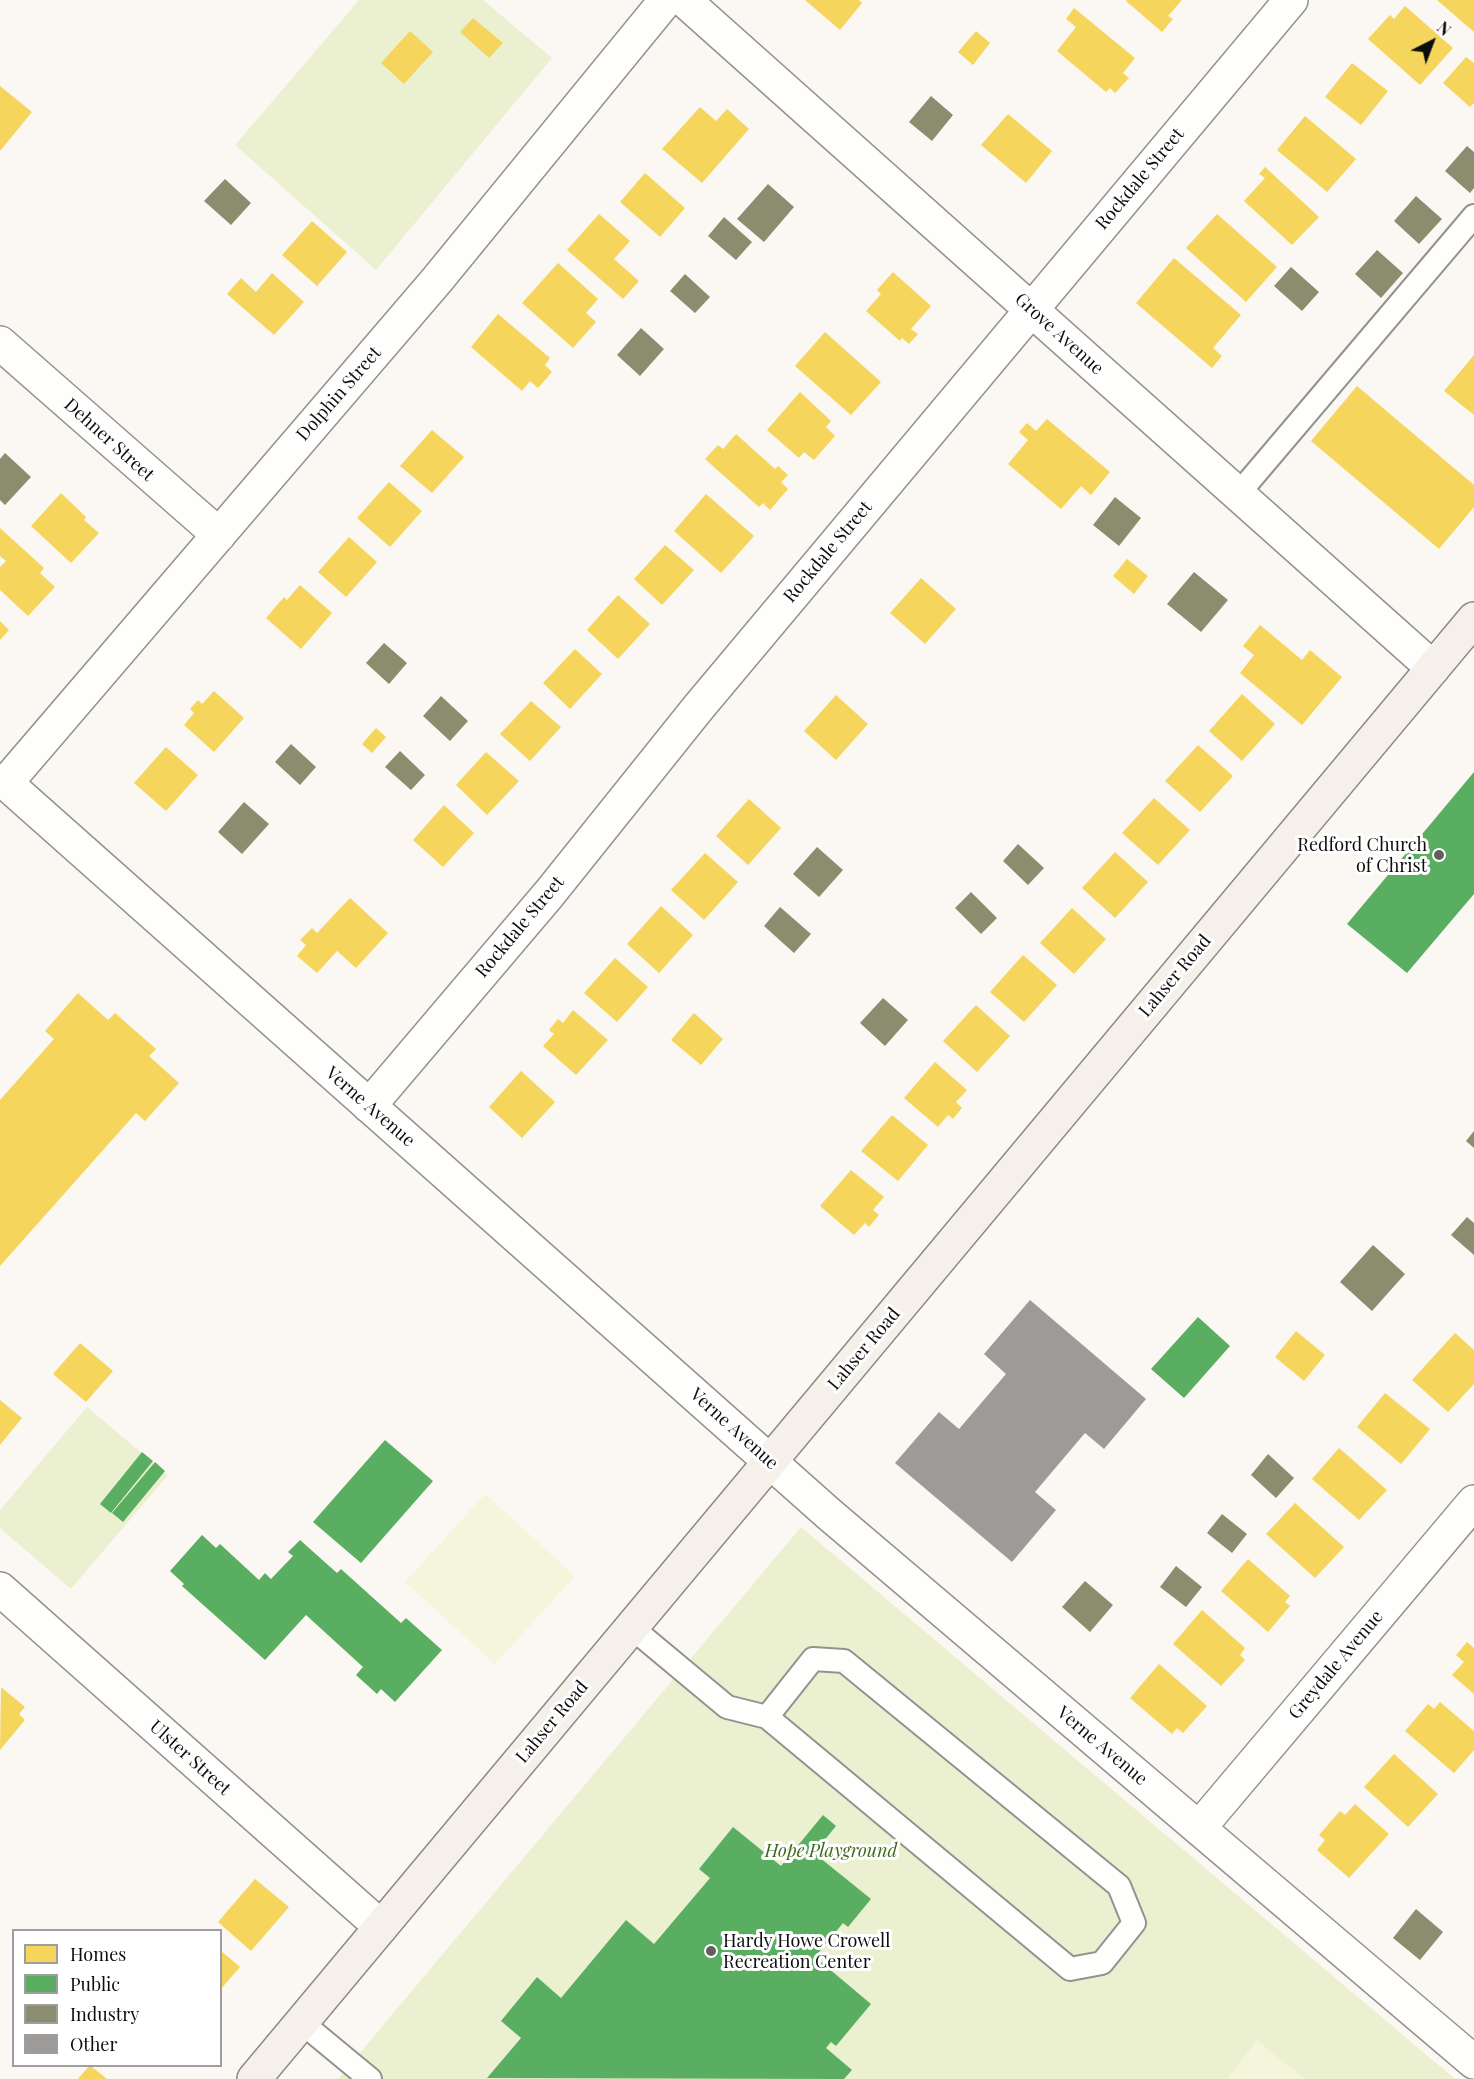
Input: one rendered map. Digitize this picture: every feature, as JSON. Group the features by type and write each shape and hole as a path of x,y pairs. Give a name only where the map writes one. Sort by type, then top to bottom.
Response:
{"main road":[{"name":"Lahser Road","path":"254,2079 1474,619"}],"street":[{"name":"Dolphin Street","path":"6,783 437,280 666,0"},
{"name":"Grove Avenue","path":"684,0 1433,668"},
{"name":"Rockdale Street","path":"369,1106 549,894 698,708 1291,0"},
{"name":"Dehner Street","path":"0,343 219,535"},
{"name":"Verne Avenue","path":"6,783 829,1514 1474,2062"},
{"name":"Greydale Avenue","path":"1199,1828 1474,1502"},
{"name":"Ulster Street","path":"0,1589 381,1928"}],"lane":[{"path":"1239,493 1474,216"},
{"path":"631,1627 727,1707 767,1717 1070,1970 1102,1964 1134,1923 1119,1886 844,1661 813,1659 767,1717"},
{"path":"301,2022 370,2079"}],"green space":[{"path":"359,0 483,0 552,58 376,270 235,145"},
{"path":"87,1407 168,1475 71,1589 0,1528 0,1510"},
{"path":"485,1494 575,1576 495,1664 405,1582"},
{"name":"Hope Playground","path":"801,1527 1455,2079 338,2079"},
{"path":"1257,2040 1305,2079 1227,2079"}],"building: Homes":[{"path":"805,0 859,0 862,3 840,30"},
{"path":"1127,0 1182,0 1168,16 1173,19 1162,32"},
{"path":"1437,0 1474,0 1474,32"},
{"path":"1405,6 1453,48 1420,85 1368,39 1390,15 1394,19"},
{"path":"1074,8 1135,58 1123,73 1129,78 1115,93 1110,88 1106,92 1057,51 1076,27 1066,19"},
{"path":"473,18 503,43 489,58 460,32"},
{"path":"410,31 433,52 404,84 381,63"},
{"path":"976,31 990,43 973,65 958,52"},
{"path":"1466,57 1474,63 1474,103 1470,107 1443,83"},
{"path":"1352,63 1388,91 1361,125 1325,97"},
{"path":"0,86 32,112 0,151"},
{"path":"700,107 716,121 727,109 749,129 702,183 662,149"},
{"path":"1008,114 1052,151 1026,183 981,145"},
{"path":"1305,116 1356,159 1327,192 1277,150"},
{"path":"1265,167 1319,217 1292,245 1244,201 1265,178 1259,174"},
{"path":"645,173 685,208 660,237 620,202"},
{"path":"599,214 630,241 614,259 639,281 623,299 567,250"},
{"path":"1217,214 1277,267 1246,302 1186,248"},
{"path":"312,221 347,252 317,286 282,255"},
{"path":"1174,258 1241,315 1213,348 1222,356 1212,368 1136,303"},
{"path":"558,263 598,299 586,313 596,322 573,348 522,303"},
{"path":"893,272 931,306 911,329 918,334 909,344 902,338 900,341 866,311 881,294 877,290"},
{"path":"272,273 304,302 274,335 227,294 241,278 256,292"},
{"path":"498,314 550,358 545,365 552,372 538,388 530,381 522,391 471,347"},
{"path":"825,332 881,382 851,415 795,366"},
{"path":"1474,355 1474,415 1444,391"},
{"path":"1357,386 1474,485 1474,507 1439,549 1311,441"},
{"path":"800,392 831,421 826,427 835,436 814,460 804,452 799,458 767,430"},
{"path":"1047,419 1110,472 1091,495 1081,486 1061,509 1008,464 1028,440 1019,432 1027,423 1036,431"},
{"path":"432,430 464,457 432,493 400,466"},
{"path":"736,434 775,469 778,466 788,475 781,482 788,489 770,510 763,503 759,507 705,459 718,445 723,449"},
{"path":"389,482 422,511 390,547 357,518"},
{"path":"61,493 86,517 84,520 99,533 71,563 31,526"},
{"path":"706,494 754,536 721,573 674,531"},
{"path":"0,528 44,568 40,573 55,587 28,616 0,590 0,567 6,561 0,556"},
{"path":"349,537 377,562 346,597 318,572"},
{"path":"665,545 694,570 662,605 634,579"},
{"path":"1127,559 1148,576 1134,594 1113,576"},
{"path":"921,578 956,609 925,644 890,613"},
{"path":"300,585 332,613 301,649 266,618 284,597 287,600"},
{"path":"618,595 650,624 618,659 587,630"},
{"path":"0,621 9,630 0,640"},
{"path":"1260,625 1302,660 1310,650 1342,677 1302,725 1240,673 1254,655 1243,646"},
{"path":"575,649 602,674 570,709 543,683"},
{"path":"214,691 244,718 214,752 184,725 194,713 190,709 198,700 202,704"},
{"path":"1242,694 1275,724 1242,761 1209,731"},
{"path":"836,695 868,724 836,760 804,731"},
{"path":"531,701 561,727 530,761 500,734"},
{"path":"376,728 386,737 372,753 362,744"},
{"path":"1198,745 1233,776 1200,812 1165,781"},
{"path":"166,747 198,775 166,811 134,783"},
{"path":"486,752 519,781 487,815 456,785"},
{"path":"1154,798 1190,830 1158,865 1122,833"},
{"path":"749,799 781,828 748,865 716,836"},
{"path":"444,805 474,833 443,867 413,840"},
{"path":"1115,852 1148,882 1115,918 1082,888"},
{"path":"705,853 738,882 704,920 671,890"},
{"path":"350,898 388,933 356,968 337,951 317,973 297,956 306,945 300,940 312,928 317,933"},
{"path":"661,906 693,935 659,973 627,944"},
{"path":"1072,908 1106,939 1074,974 1040,943"},
{"path":"1023,955 1057,985 1024,1022 990,992"},
{"path":"615,958 648,987 617,1022 584,993"},
{"path":"78,993 108,1020 115,1013 156,1049 149,1056 179,1083 145,1121 136,1113 0,1266 0,1100 54,1039 45,1031"},
{"path":"976,1005 1010,1036 977,1072 943,1041"},
{"path":"573,1010 608,1040 576,1075 543,1046 554,1034 549,1030 558,1019 563,1023"},
{"path":"694,1013 723,1039 701,1065 671,1040"},
{"path":"935,1062 967,1090 956,1102 962,1108 953,1119 948,1115 938,1127 904,1098"},
{"path":"521,1071 555,1102 522,1138 489,1107"},
{"path":"892,1115 928,1145 898,1181 861,1151"},
{"path":"851,1170 884,1197 873,1210 879,1215 869,1227 865,1223 854,1235 820,1206"},
{"path":"1296,1331 1325,1355 1304,1381 1275,1357"},
{"path":"1455,1333 1474,1350 1474,1384 1448,1412 1412,1380"},
{"path":"80,1343 113,1371 86,1402 53,1374"},
{"path":"1385,1393 1430,1429 1401,1464 1357,1427"},
{"path":"0,1400 22,1418 0,1445"},
{"path":"1339,1448 1387,1490 1359,1520 1312,1479"},
{"path":"1295,1503 1344,1547 1315,1578 1266,1534"},
{"path":"1248,1559 1290,1596 1285,1602 1290,1606 1268,1632 1221,1591"},
{"path":"1202,1610 1245,1648 1240,1655 1245,1660 1221,1686 1173,1644"},
{"path":"1467,1642 1474,1648 1474,1694 1452,1675 1464,1662 1456,1655"},
{"path":"1159,1664 1207,1706 1183,1733 1177,1728 1172,1734 1130,1698"},
{"path":"1,1687 25,1707 19,1714 25,1720 0,1750"},
{"path":"1440,1702 1474,1731 1474,1750 1454,1773 1405,1731 1428,1704 1434,1709"},
{"path":"1394,1754 1438,1794 1408,1827 1364,1787"},
{"path":"1355,1804 1389,1834 1349,1878 1317,1850 1325,1840 1319,1835 1340,1811 1345,1815"},
{"path":"255,1879 289,1907 251,1951 218,1922"},
{"path":"222,1952 240,1967 222,1988"},
{"path":"88,2067 92,2067 107,2079 78,2079"}],"building: Public":[{"name":"Redford Church of Christ","path":"1474,772 1474,894 1407,973 1347,924"},
{"path":"1198,1317 1230,1346 1184,1398 1151,1369"},
{"path":"385,1440 433,1481 361,1563 313,1522"},
{"path":"142,1452 153,1461 111,1513 100,1504"},
{"path":"155,1462 165,1471 123,1522 112,1513"},
{"path":"202,1535 216,1548 220,1544 259,1580 265,1573 271,1579 293,1556 288,1552 300,1540 337,1573 341,1569 401,1623 406,1618 442,1650 395,1702 381,1689 377,1694 356,1675 363,1667 306,1615 265,1660 182,1586 184,1584 170,1571"},
{"name":"Hardy Howe Crowell Recreation Center","path":"823,1815 836,1826 814,1853 871,1899 848,1927 843,1923 815,1957 871,2004 836,2046 831,2042 826,2048 852,2070 844,2079 487,2078 521,2038 501,2021 537,1977 561,1998 626,1920 654,1944 710,1878 699,1869 733,1827 781,1866"}],"building: Industry":[{"path":"931,96 953,115 932,141 909,122"},
{"path":"1467,146 1474,152 1474,188 1470,193 1445,171"},
{"path":"225,179 251,203 231,225 204,201"},
{"path":"768,184 794,207 764,242 737,219"},
{"path":"1416,196 1442,219 1419,244 1394,221"},
{"path":"724,217 752,242 736,260 708,236"},
{"path":"1377,250 1403,273 1381,298 1355,274"},
{"path":"1291,267 1319,292 1302,311 1274,286"},
{"path":"685,274 710,297 695,313 670,291"},
{"path":"641,328 664,349 640,376 617,355"},
{"path":"5,453 31,477 5,505 0,500 0,459"},
{"path":"1115,497 1141,518 1119,546 1093,525"},
{"path":"1194,572 1228,600 1201,632 1167,604"},
{"path":"384,643 407,663 389,684 366,663"},
{"path":"441,696 468,721 450,741 423,716"},
{"path":"291,744 316,767 300,785 275,762"},
{"path":"400,751 425,775 411,790 385,767"},
{"path":"244,802 269,824 242,854 218,832"},
{"path":"1018,844 1044,868 1028,885 1003,861"},
{"path":"817,847 843,870 819,897 793,874"},
{"path":"971,892 997,918 981,934 955,908"},
{"path":"780,907 811,934 794,953 764,926"},
{"path":"883,998 908,1020 885,1046 860,1023"},
{"path":"1474,1131 1474,1148 1466,1141"},
{"path":"1467,1217 1474,1223 1474,1255 1451,1235"},
{"path":"1373,1245 1405,1274 1372,1311 1340,1282"},
{"path":"1268,1454 1294,1478 1276,1498 1251,1475"},
{"path":"1222,1514 1247,1534 1232,1553 1207,1533"},
{"path":"1176,1566 1202,1587 1186,1607 1160,1587"},
{"path":"1085,1581 1113,1605 1090,1632 1062,1607"},
{"path":"1416,1909 1443,1932 1420,1960 1393,1938"}],"building: Other":[{"path":"1030,1300 1146,1399 1104,1449 1085,1433 1035,1492 1056,1510 1012,1562 895,1463 939,1412 959,1429 1006,1374 984,1354"}],"place":[{"name":"Redford Church of Christ","path":"1439,855"},
{"name":"Hardy Howe Crowell Recreation Center","path":"711,1951"}]}
